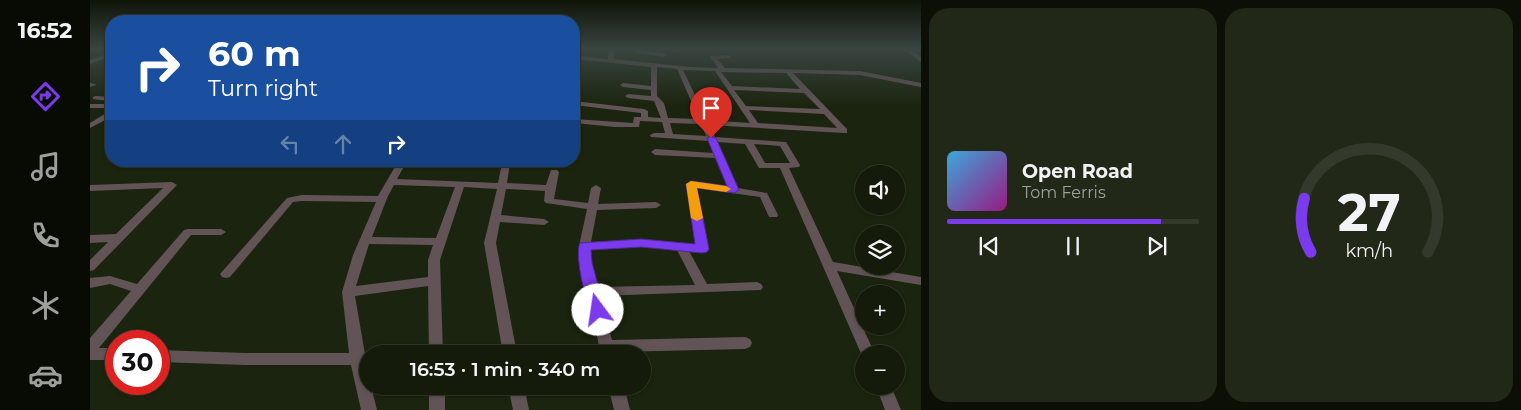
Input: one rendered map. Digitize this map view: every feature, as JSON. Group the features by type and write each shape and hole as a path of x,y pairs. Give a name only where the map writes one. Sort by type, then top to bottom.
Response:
{"street":[{"path":"654,68 654,96 660,103 670,136"},
{"path":"679,68 734,190"},
{"path":"682,68 860,73 921,85"},
{"path":"720,70 756,126"},
{"path":"580,122 624,126 636,125 637,119 645,119 844,131 787,71"},
{"path":"623,85 655,88"},
{"path":"730,88 806,91"},
{"path":"628,96 657,99"},
{"path":"95,98 105,99"},
{"path":"580,104 644,111 645,119"},
{"path":"90,106 105,106"},
{"path":"744,108 826,112"},
{"path":"90,126 105,117"},
{"path":"654,135 711,138 748,141 783,144 796,165 762,166 748,141"},
{"path":"655,152 719,156"},
{"path":"784,166 864,345"},
{"path":"369,410 357,359 348,292 382,199 400,167"},
{"path":"505,167 490,243 508,345"},
{"path":"554,172 549,201 592,208 656,205"},
{"path":"391,182 550,188"},
{"path":"436,345 434,260 461,184"},
{"path":"585,246 641,243 702,249 691,184 764,194 773,215"},
{"path":"90,188 172,185 90,267"},
{"path":"596,188 585,246 586,263 606,345"},
{"path":"226,274 290,200 302,198 382,199"},
{"path":"495,218 544,222"},
{"path":"90,348 188,232 221,232"},
{"path":"90,239 119,238"},
{"path":"366,240 440,242"},
{"path":"680,246 703,289"},
{"path":"829,266 921,281"},
{"path":"90,283 110,280 140,289"},
{"path":"348,292 434,281"},
{"path":"593,292 757,287"},
{"path":"651,348 745,343"},
{"path":"90,354 105,354"},
{"path":"170,356 245,359 357,359"},
{"path":"437,395 437,410"},
{"path":"518,395 521,410"},
{"path":"618,395 622,410"},
{"path":"887,395 893,410"}],"slow traffic":[{"path":"697,218 691,184 726,189"}],"route":[{"path":"598,310 586,263 585,246 641,243 702,249 691,184 734,190 711,138"}]}
